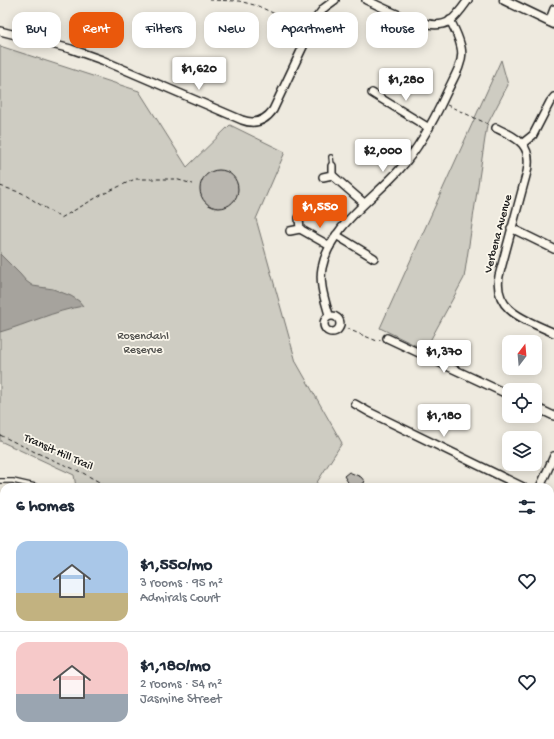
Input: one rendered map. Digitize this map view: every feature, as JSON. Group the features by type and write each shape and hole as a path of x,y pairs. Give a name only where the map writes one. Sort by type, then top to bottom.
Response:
{"street":[{"path":"322,12 324,8 335,0"},
{"path":"366,0 421,24 435,25 450,20 468,0"},
{"path":"504,0 552,23 554,8"},
{"path":"329,315 321,279 322,267 330,246 336,235 350,217 388,182 413,153 429,128 460,64 463,49 450,20"},
{"path":"0,31 71,49 102,60 242,120 254,122 266,118 273,110 303,48"},
{"path":"372,93 429,128"},
{"path":"496,128 523,143 533,135 554,97"},
{"name":"Verbena Avenue","path":"523,143 528,153 529,164 497,283 502,302 512,311 554,333"},
{"path":"332,166 332,175 364,203"},
{"path":"324,177 332,175"},
{"path":"299,218 300,229"},
{"path":"512,228 554,249"},
{"path":"290,231 300,229 330,246"},
{"path":"336,235 374,258"},
{"path":"329,315 333,315 339,319 340,326 335,332 327,331 323,324 324,320 329,315"},
{"path":"387,338 502,392"},
{"path":"355,404 368,412 515,483"},
{"path":"542,410 554,416"},
{"path":"542,483 554,456"}],"lane":[{"path":"331,157 332,166"},
{"path":"0,481 22,483"}],"path":[{"path":"209,0 238,2 258,6 271,12"},
{"path":"442,103 496,128"},
{"path":"0,186 22,193 61,218 101,195 135,179 175,179 193,184"},
{"path":"340,326 377,341 387,338"},
{"name":"Transit Hill Trail","path":"0,435 103,483"}],"green space":[{"name":"Rosendahl Reserve","path":"0,46 139,91 187,167 230,125 285,152 256,219 296,362 342,443 317,483 75,483 74,475 0,441"},
{"path":"501,60 508,85 487,125 464,278 425,350 380,328"}],"shaded area":[{"path":"0,254 26,281 33,286 53,289 71,296 79,301 83,306 62,311 0,332"}],"building":[{"path":"219,170 232,176 238,189 232,202 219,208 206,202 200,189 206,176"},
{"path":"349,472 361,477 365,482 348,483 344,476"}]}
